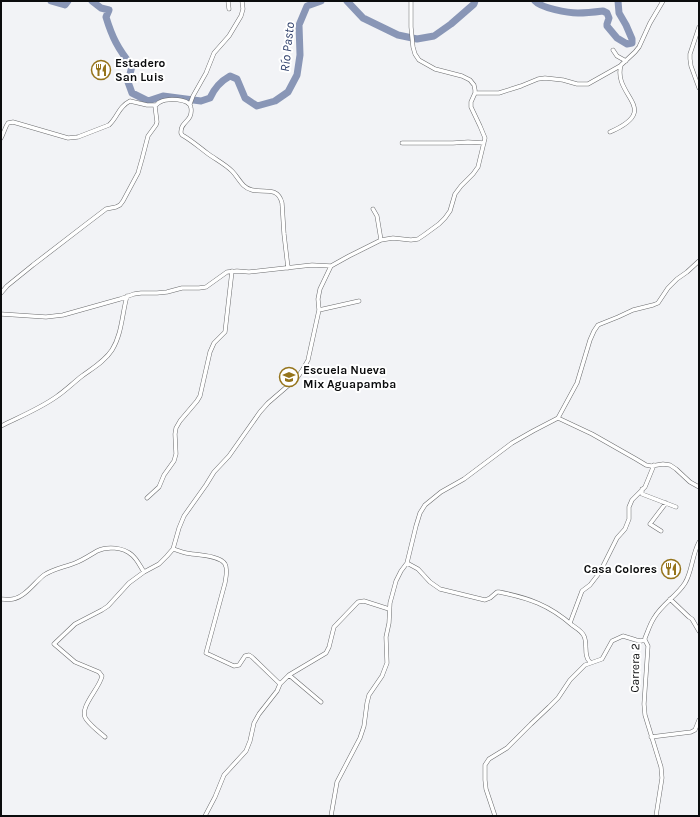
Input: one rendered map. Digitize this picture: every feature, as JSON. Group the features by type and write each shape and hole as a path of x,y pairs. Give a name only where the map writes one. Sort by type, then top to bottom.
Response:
{"street":[{"path":"228,1 229,9"},
{"path":"242,1 243,9 241,16 229,36 214,53 206,73 190,102 191,115 181,127 181,133 232,171 247,188 252,190 275,192 281,198 288,268"},
{"path":"105,737 85,719 84,714 87,702 101,681 102,676 99,672 75,662 54,644 75,624 108,606 129,583 144,572 159,564 173,549 184,516 214,472 229,456 260,412 268,403 297,378 303,369 308,360 319,310 318,299 320,288 331,266 381,240 393,238 411,240 418,238 440,224 450,211 455,194 478,167 485,138 471,107 471,102 475,93 474,85 470,80 462,76 435,69 419,60 413,47 410,6 411,1"},
{"path":"475,93 499,93 538,79 545,78 558,79 577,84 588,84 626,61 639,47 650,23 663,1"},
{"path":"699,27 690,54 691,66 699,88"},
{"path":"613,50 617,56 626,61"},
{"path":"610,132 621,127 630,120 634,111 633,105 621,81 621,64"},
{"path":"1,138 6,125 13,122 73,138 109,125 113,122 120,108 130,101 147,105 156,105 160,102 168,100 190,102"},
{"path":"1,293 7,286 33,265 106,209 120,205 138,173 148,136 156,125 156,105"},
{"path":"402,143 484,143"},
{"path":"373,209 377,216 381,240"},
{"path":"331,816 337,782 360,738 364,726 369,695 382,676 387,663 386,636 389,623 389,609 396,581 400,571 407,563 420,513 425,505 434,496 464,479 512,443 558,418 577,383 590,340 598,325 633,310 658,303 668,288 699,261"},
{"path":"1,314 46,317 63,315 134,294 167,292 182,288 198,288 206,286 227,272 249,272 312,264 331,266"},
{"path":"147,498 159,487 164,475 174,461 176,454 176,428 200,396 210,352 214,343 225,332 232,272"},
{"path":"1,426 35,410 55,398 108,356 117,340 127,296"},
{"path":"319,310 359,301"},
{"path":"558,418 592,434 646,465 670,465 685,478 699,487"},
{"path":"570,623 582,591 590,585 600,572 617,538 625,529 629,519 629,507 632,500 644,487 654,465"},
{"path":"642,489 642,494 676,507"},
{"path":"661,531 650,524 666,503"},
{"name":"Carrera 2","path":"656,816 662,778 661,766 645,715 644,704 648,646 645,640 654,618 686,582 699,542"},
{"path":"1,599 14,599 25,593 51,571 76,563 104,548 121,549 128,552 132,555 144,572"},
{"path":"173,549 214,558 226,564 227,572 225,583 206,653 234,666 239,665 245,656 249,655 280,684"},
{"path":"407,563 418,569 430,582 440,589 485,600 497,592 523,597 539,603 562,616 583,634 587,658 590,662"},
{"path":"670,599 692,619 699,631"},
{"path":"205,816 215,798 224,775 246,751 254,723 277,691 280,684 289,675 326,653 334,627 358,602 364,601 389,609"},
{"path":"495,816 486,789 485,765 487,762 493,756 507,748 553,703 575,675 585,665 602,659 612,641 623,636 641,641 645,640"},
{"path":"289,675 321,702"},
{"path":"651,737 691,732 694,730 699,720"}],"waterway":[{"name":"Río Pasto","path":"51,1 65,5 68,1"},
{"name":"Río Pasto","path":"92,1 101,8 109,10 106,17 111,31 116,43 132,66 128,82 132,93 148,101 163,96 201,101 210,98 218,86 230,76 237,79 245,98 257,106 275,101 288,92 297,75 300,55 299,25 307,6 321,1"},
{"name":"Río Pasto","path":"347,1 363,18 398,35 417,39 434,36 451,24 474,4 475,1"},
{"name":"Río Pasto","path":"535,1 543,6 568,12 581,13 603,11 607,13 609,18 607,26 617,38 627,44 632,43 632,39 626,25 619,13 618,1"}],"place":[{"name":"Estadero San Luis","path":"101,70"},
{"name":"Escuela Nueva Mix Aguapamba","path":"289,377"},
{"name":"Casa Colores","path":"671,569"}]}
